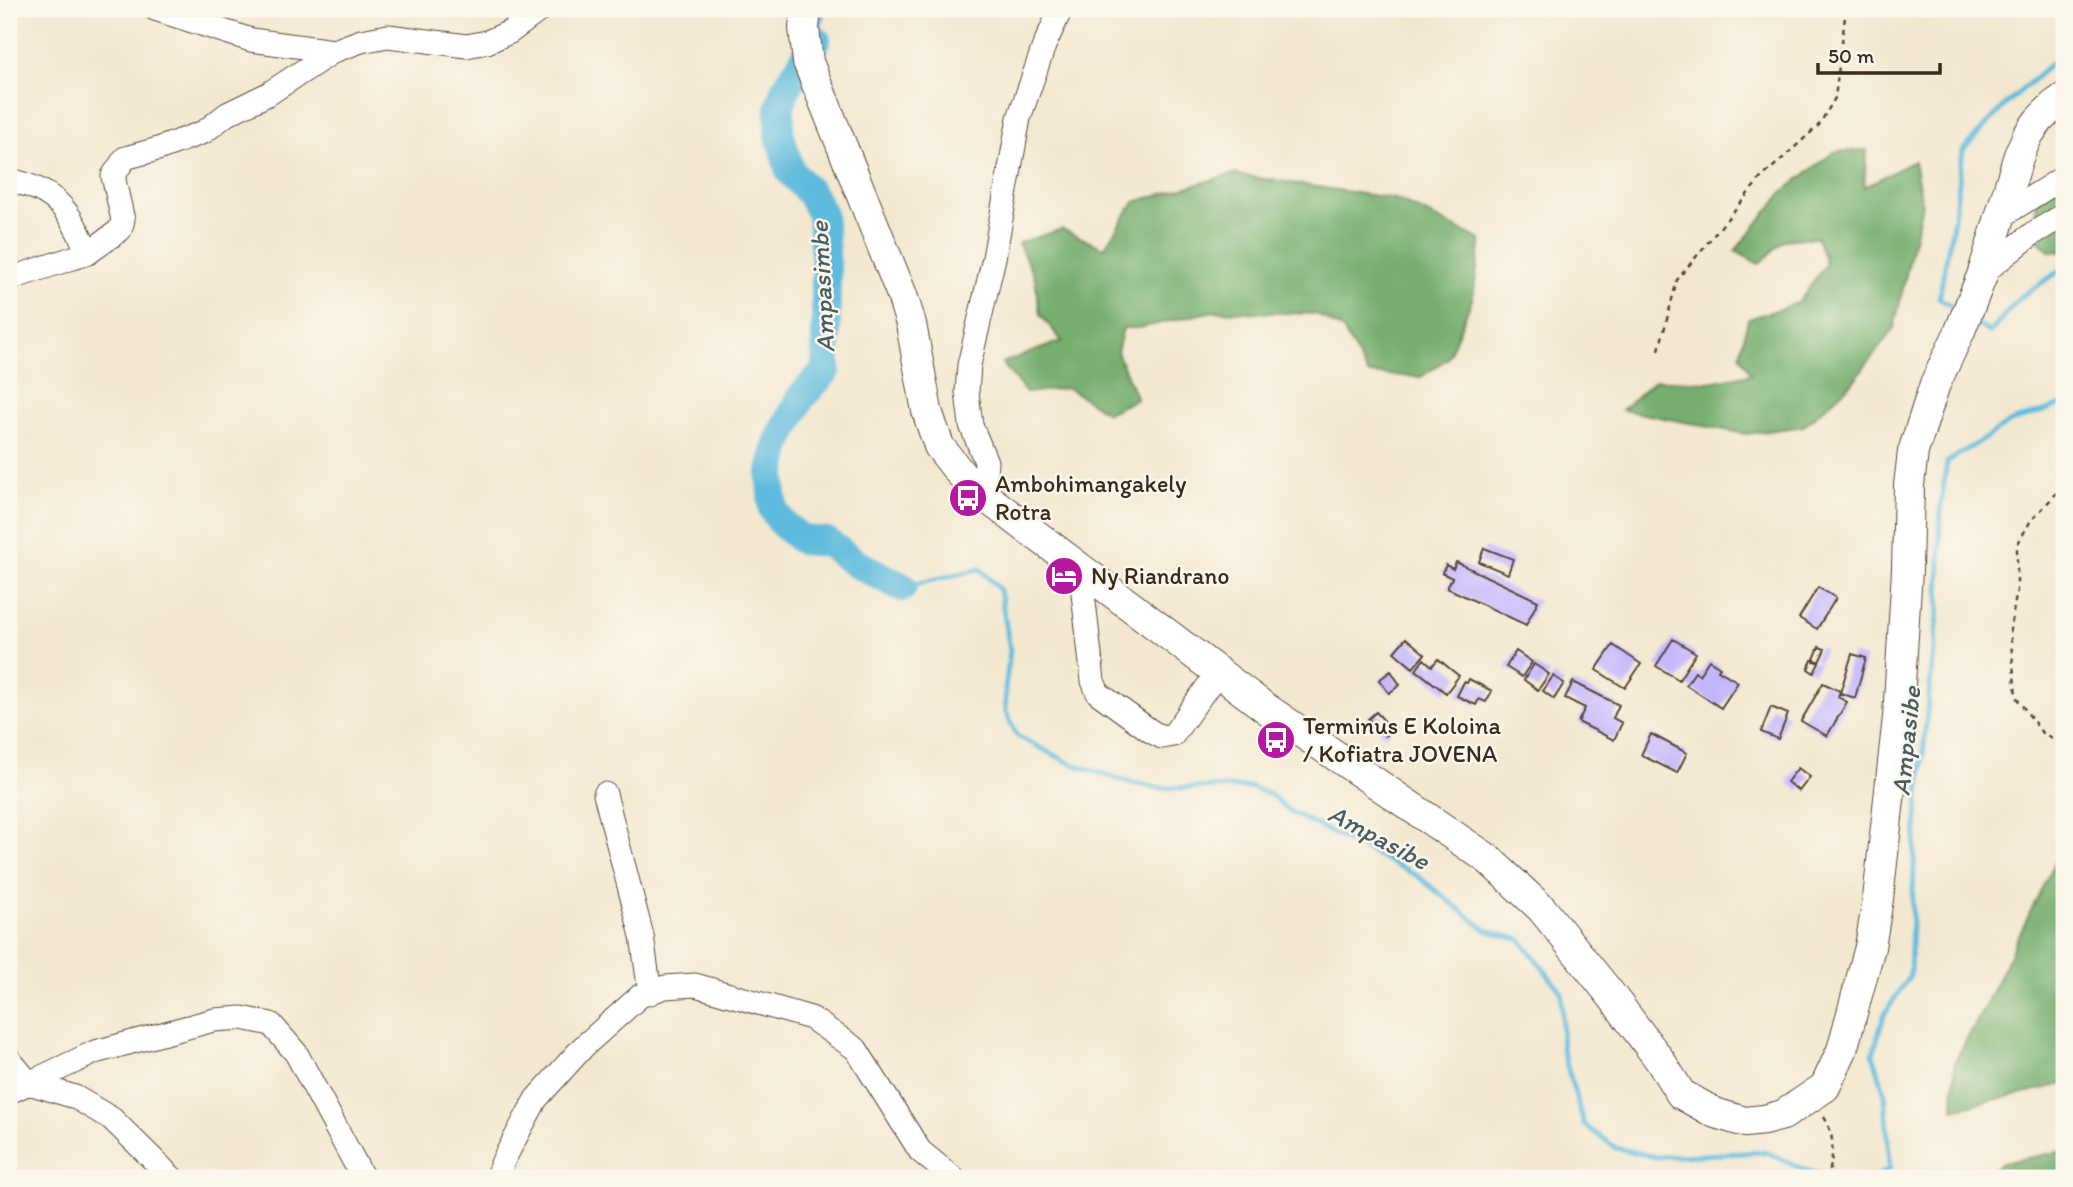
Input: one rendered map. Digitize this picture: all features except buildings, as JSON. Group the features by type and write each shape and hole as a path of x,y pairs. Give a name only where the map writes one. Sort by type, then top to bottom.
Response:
{"main road":[{"path":"806,9 805,46 815,78 902,295 911,324 924,401 939,446 960,473 983,495 1218,672 1348,766 1488,859 1542,909 1611,995 1659,1059 1681,1094 1716,1113 1745,1122 1783,1115 1825,1087 1842,1050 1870,947 1878,898 1898,717 1909,485 1913,452 1935,384 1983,273 2019,155 2028,135 2053,106 2064,98"}],"street":[{"path":"155,9 251,40 334,51"},
{"path":"9,279 88,253 120,230 123,220 114,176 125,158 204,132 227,114 268,94 334,51 361,41 388,36 467,46 487,42 509,32 541,9"},
{"path":"983,495 986,462 971,425 967,392 970,365 994,258 1019,118 1044,46 1061,9"},
{"path":"2000,217 2064,177"},
{"path":"9,180 40,191 64,206 88,253"},
{"path":"1983,273 2032,234 2064,215"},
{"path":"1080,568 1093,681 1098,693 1152,732 1168,737 1173,735 1218,672"},
{"path":"604,794 642,936 650,993"},
{"path":"496,1178 536,1099 583,1047 640,996 665,987 695,985 811,1018 856,1049 920,1151 953,1178"},
{"path":"19,1087 95,1052 214,1020 242,1018 271,1024 296,1053 363,1178"},
{"path":"9,1059 19,1087"},
{"path":"19,1087 75,1097 112,1119 172,1178"}],"path":[{"path":"1659,350 1677,280 1760,179 1819,125 1835,98 1846,9"},
{"path":"2064,485 2030,522 2017,545 2017,590 2010,629 2016,697 2042,733 2064,744"},
{"path":"1806,1101 1820,1111 1829,1125 1833,1160 1828,1178"}],"green space":[{"path":"1867,150 1864,187 1914,161 1922,204 1894,328 1853,382 1804,426 1746,434 1622,410 1655,380 1710,382 1751,374 1740,355 1748,319 1798,303 1826,264 1817,237 1784,240 1759,264 1735,251 1784,191 1834,152"},
{"path":"1233,174 1396,199 1481,240 1473,297 1448,358 1421,377 1368,374 1343,330 1316,314 1214,311 1139,328 1123,328 1117,352 1137,399 1107,413 1068,388 1026,393 1002,363 1062,341 1040,314 1035,278 1018,243 1062,229 1104,248 1134,202"},
{"path":"2064,184 2064,252 2049,251 2032,235 2038,193"},
{"path":"2056,859 2064,862 2064,1084 1953,1109 1955,1061 1984,1008"},
{"path":"2064,1151 2064,1178 1983,1178 2002,1163"}],"waterway":[{"name":"Ampasibe","path":"818,33 824,9"},
{"name":"Ampasimbe","path":"816,41 785,90 780,107 779,132 790,171 811,194 822,214 826,267 826,370 801,397 778,443 771,477 773,509 782,523 802,540 827,542 855,563 902,587"},
{"name":"Ampasibe","path":"1958,310 1939,298 1963,150 2004,106 2064,52"},
{"name":"Ampasibe","path":"1974,322 1990,333 2019,298 2064,268"},
{"name":"Ampasibe","path":"1875,1178 1890,1168 1885,1094 1873,1054 1884,1015 1910,975 1915,840 1939,608 1941,504 1947,462 2011,422 2064,404"},
{"name":"Ampasibe","path":"902,587 980,569 1000,590 1010,650 1005,690 1006,712 1017,736 1070,763 1128,782 1158,788 1251,787 1271,795 1289,811 1416,875 1486,930 1521,940 1562,993 1562,1048 1584,1125 1616,1148 1656,1157 1766,1152 1831,1178"}],"place":[{"name":"Ambohimangakely Rotra","path":"968,498"},
{"name":"Ny Riandrano","path":"1064,576"},
{"name":"Terminus E Koloina / Kofiatra JOVENA","path":"1276,740"}]}
